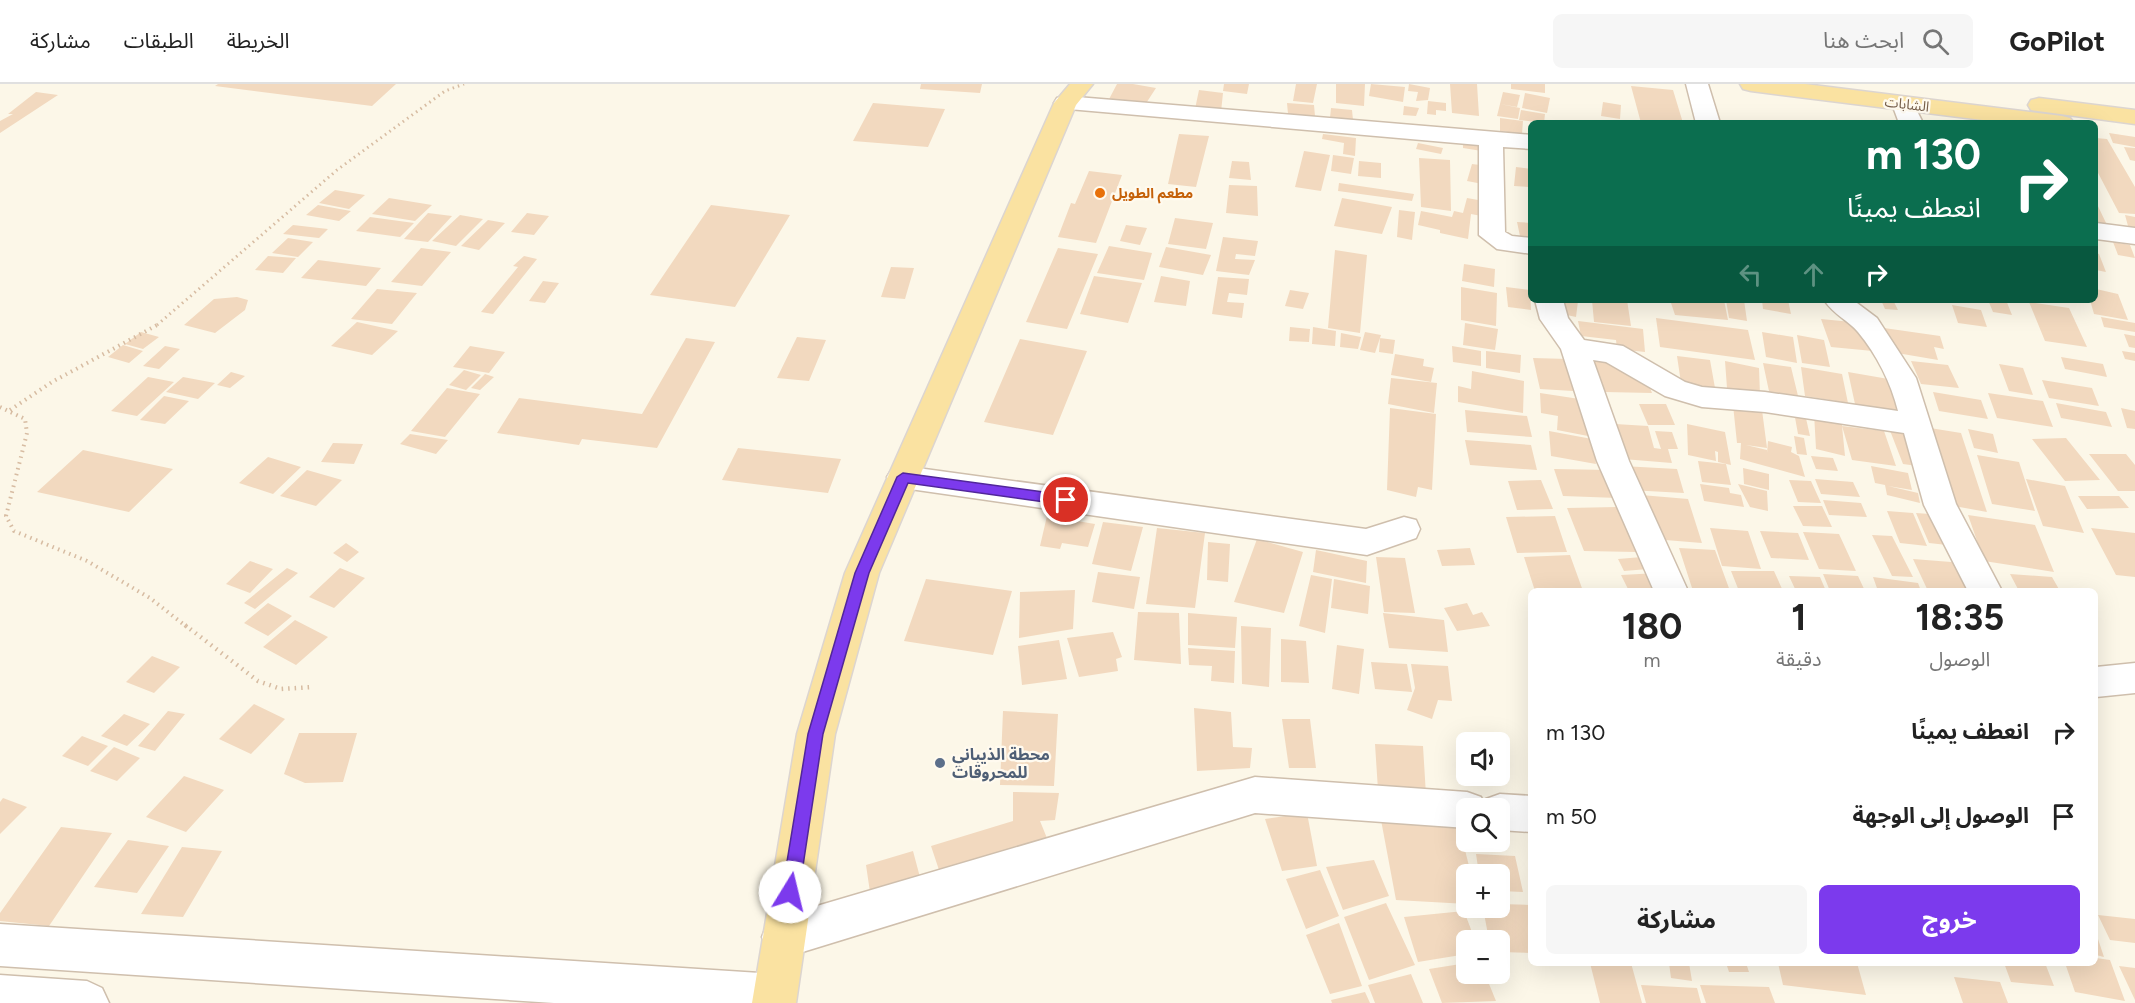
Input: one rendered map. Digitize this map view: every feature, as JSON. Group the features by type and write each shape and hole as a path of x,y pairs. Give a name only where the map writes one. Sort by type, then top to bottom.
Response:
{"main road":[{"name":"الشابات","path":"1751,84 1907,113 2016,120"},
{"name":"الشابات","path":"1872,84 2135,117"},
{"path":"774,999 816,734 862,573 1071,90"},
{"path":"2098,127 2135,132"}],"street":[{"path":"1697,84 1707,120"},
{"path":"1071,90 1528,142"},
{"path":"1491,137 1492,235 1506,243 1528,246"},
{"path":"2098,231 2135,236"},
{"path":"1550,303 1554,319 1575,348 1613,462 1670,588"},
{"path":"1841,303 1850,313 1868,324 1906,386 1940,505 1964,545 1984,588"},
{"path":"1575,348 1613,353 1675,389 1702,397 1765,402 1916,424"},
{"path":"903,477 1367,542 1404,529"},
{"path":"2098,682 2135,678"},
{"path":"783,937 1255,795 1456,809"},
{"path":"1510,813 1528,814"},
{"path":"0,945 774,999"},
{"path":"0,997 87,1003"}],"path":[{"path":"10,410 52,382 158,325 337,170 446,91 464,84"},
{"path":"0,407 10,410 25,420 27,433 6,516 14,531 87,561 150,598 258,681 281,689 313,687"}],"building":[{"path":"218,84 396,84 372,106 215,86"},
{"path":"921,84 982,84 980,93 920,89"},
{"path":"1117,84 1156,88 1143,108 1107,103"},
{"path":"1224,84 1249,84 1247,94 1223,91"},
{"path":"1296,84 1317,84 1313,103 1293,101"},
{"path":"1336,84 1365,84 1364,106 1336,103"},
{"path":"1371,84 1405,87 1403,102 1369,96"},
{"path":"1409,84 1430,88 1428,100 1416,101 1418,92 1408,91"},
{"path":"1450,84 1477,84 1479,116 1452,113"},
{"path":"1511,84 1545,84 1545,93 1511,89"},
{"path":"1631,86 1673,90 1682,120 1640,120"},
{"path":"1199,90 1223,93 1221,112 1195,109"},
{"path":"36,92 58,95 0,133 0,121 13,114 8,114"},
{"path":"1503,92 1520,95 1517,107 1500,104"},
{"path":"1525,93 1550,98 1547,113 1522,108"},
{"path":"1428,101 1446,103 1446,111 1436,110 1436,115 1427,114"},
{"path":"1603,102 1621,105 1620,119 1601,116"},
{"path":"873,103 945,109 928,147 853,141"},
{"path":"1287,103 1314,105 1315,116 1288,114"},
{"path":"1500,104 1520,108 1518,119 1497,116"},
{"path":"1404,106 1419,108 1416,116 1403,115"},
{"path":"1331,108 1352,110 1353,120 1330,118"},
{"path":"1521,110 1545,114 1544,120 1519,120"},
{"path":"1500,118 1523,121 1522,134 1500,131"},
{"path":"2109,133 2135,137 2135,147 2113,143"},
{"path":"1179,134 1209,136 1196,187 1168,184"},
{"path":"1323,134 1356,138 1355,156 1343,154 1344,143 1322,139"},
{"path":"2098,138 2107,139 2135,187 2135,214 2119,213 2098,173"},
{"path":"1463,142 1488,145 1488,152 1463,148"},
{"path":"1418,143 1443,148 1441,154 1416,149"},
{"path":"2124,147 2135,148 2135,161 2130,160"},
{"path":"1304,151 1330,155 1321,191 1295,187"},
{"path":"1333,155 1354,158 1351,174 1331,171"},
{"path":"1419,158 1450,160 1451,211 1421,207"},
{"path":"1232,161 1249,162 1251,180 1229,178"},
{"path":"1359,161 1381,163 1381,178 1358,176"},
{"path":"1472,164 1496,167 1493,186 1467,181"},
{"path":"1516,167 1528,168 1528,187 1514,186"},
{"path":"1089,171 1122,175 1096,243 1058,237 1071,203 1075,204"},
{"path":"1339,183 1414,194 1412,201 1338,191"},
{"path":"1229,185 1257,186 1258,216 1226,213"},
{"path":"335,190 365,195 349,209 319,203"},
{"path":"389,198 432,205 415,221 372,214"},
{"path":"1342,198 1392,207 1382,234 1334,226"},
{"path":"1467,198 1495,203 1492,218 1471,214 1468,239 1418,225 1421,211 1452,217 1454,211 1463,213"},
{"path":"318,205 351,211 339,221 306,215"},
{"path":"711,205 790,215 735,307 650,295"},
{"path":"2098,206 2107,225 2098,224"},
{"path":"1399,210 1415,212 1412,240 1397,237"},
{"path":"428,213 452,216 428,242 404,239"},
{"path":"527,213 549,216 534,235 511,232"},
{"path":"460,215 483,219 456,246 432,241"},
{"path":"2125,215 2135,217 2135,227 2128,226"},
{"path":"370,217 414,223 400,237 356,231"},
{"path":"1175,218 1213,223 1206,249 1168,244"},
{"path":"488,220 505,223 479,250 461,246"},
{"path":"1517,222 1528,223 1528,237 1520,236"},
{"path":"293,225 328,229 319,238 283,234"},
{"path":"1126,225 1147,228 1140,245 1120,241"},
{"path":"1223,237 1258,241 1255,256 1236,254 1235,259 1255,260 1249,275 1216,271"},
{"path":"288,238 313,242 298,257 272,253"},
{"path":"2113,242 2130,245 2135,258 2118,255"},
{"path":"1109,246 1152,253 1144,280 1097,273"},
{"path":"1166,247 1211,255 1203,275 1159,267"},
{"path":"421,248 451,252 422,286 391,282"},
{"path":"1058,248 1098,254 1067,329 1026,322"},
{"path":"1335,250 1367,255 1360,333 1328,328"},
{"path":"2098,254 2099,254 2106,272 2098,270"},
{"path":"268,256 296,258 283,273 255,270"},
{"path":"524,256 537,259 493,314 481,312 518,267 513,266"},
{"path":"318,260 381,268 366,286 301,278"},
{"path":"1464,264 1495,269 1494,287 1462,281"},
{"path":"891,267 914,268 905,299 881,297"},
{"path":"1094,276 1142,283 1128,323 1080,314"},
{"path":"1161,276 1190,281 1186,306 1154,302"},
{"path":"1218,277 1249,279 1247,295 1229,293 1227,302 1244,303 1242,318 1212,314"},
{"path":"543,281 559,283 545,303 529,301"},
{"path":"1461,287 1497,293 1496,326 1461,320"},
{"path":"1506,287 1528,290 1528,303 1531,303 1531,310 1508,307"},
{"path":"377,289 417,293 392,324 351,319"},
{"path":"2098,289 2118,294 2128,320 2094,314 2091,303 2098,303"},
{"path":"1290,290 1309,293 1303,309 1285,306"},
{"path":"237,297 248,300 245,310 215,333 184,325 214,299"},
{"path":"1563,303 1578,303 1576,317 1562,314"},
{"path":"1592,303 1627,303 1631,326 1594,322"},
{"path":"1671,303 1725,303 1728,320 1675,315"},
{"path":"1726,303 1744,303 1747,321 1729,318"},
{"path":"1762,303 1789,303 1791,314 1763,309"},
{"path":"1882,303 1894,303 1898,310 1885,309"},
{"path":"1989,303 2007,303 2012,315 1993,312"},
{"path":"2029,303 2069,308 2087,347 2045,341"},
{"path":"1952,305 1981,310 1987,327 1958,323"},
{"path":"2101,317 2135,323 2135,332 2104,327"},
{"path":"1656,318 1748,330 1755,360 1660,347"},
{"path":"1821,319 1862,323 1873,351 1831,347"},
{"path":"1578,321 1643,329 1645,352 1617,349 1616,340 1581,336"},
{"path":"357,322 398,331 372,355 331,346"},
{"path":"1465,323 1498,329 1495,350 1463,345"},
{"path":"1290,327 1310,329 1309,342 1289,341"},
{"path":"1313,327 1336,331 1335,346 1312,344"},
{"path":"1884,328 1940,336 1944,349 1934,347 1938,360 1891,352"},
{"path":"141,332 159,337 143,349 125,344"},
{"path":"1365,332 1381,335 1375,353 1360,350"},
{"path":"1762,332 1793,337 1797,363 1766,357"},
{"path":"1341,333 1361,337 1358,349 1340,347"},
{"path":"2124,334 2135,336 2135,348 2129,347"},
{"path":"1797,335 1824,340 1830,367 1802,363"},
{"path":"797,337 826,340 809,381 777,378"},
{"path":"686,338 715,342 657,448 582,439 579,445 497,433 519,398 642,414"},
{"path":"1380,338 1395,340 1393,354 1379,352"},
{"path":"1020,339 1087,351 1053,435 984,422"},
{"path":"123,345 143,351 129,363 108,357"},
{"path":"165,346 180,349 159,369 143,366"},
{"path":"470,346 505,352 489,373 453,367"},
{"path":"1452,346 1481,351 1481,366 1453,362"},
{"path":"1486,351 1521,355 1520,373 1486,368"},
{"path":"2122,351 2135,353 2135,361 2125,359"},
{"path":"1395,354 1424,359 1423,366 1434,368 1431,382 1391,375"},
{"path":"1677,356 1710,360 1715,388 1681,383"},
{"path":"2061,357 2103,364 2107,377 2065,369"},
{"path":"1533,358 1568,359 1573,391 1540,389"},
{"path":"1592,358 1621,359 1626,374 1645,375 1652,393 1605,392"},
{"path":"1725,361 1759,368 1760,395 1727,388"},
{"path":"1911,361 1948,365 1959,388 1921,384"},
{"path":"1763,363 1791,367 1799,400 1770,396"},
{"path":"1999,364 2023,368 2033,395 2009,391"},
{"path":"1801,367 1842,374 1848,403 1805,396"},
{"path":"464,370 481,375 466,390 449,385"},
{"path":"1472,371 1524,381 1523,413 1458,402 1458,386 1471,389"},
{"path":"231,372 245,376 230,388 217,385"},
{"path":"1848,372 1900,381 1908,414 1855,404"},
{"path":"485,374 494,377 480,390 471,388"},
{"path":"148,377 174,382 137,416 111,411"},
{"path":"183,377 215,383 198,399 166,392"},
{"path":"1391,378 1437,383 1434,413 1388,404"},
{"path":"2042,380 2092,388 2099,406 2049,398"},
{"path":"447,388 480,394 445,437 411,431"},
{"path":"1933,392 1981,400 1988,419 1939,411"},
{"path":"1540,393 1586,400 1588,436 1557,430 1558,416 1541,413"},
{"path":"1988,393 2043,401 2053,427 1997,418"},
{"path":"164,396 189,401 165,424 140,420"},
{"path":"2056,403 2106,412 2112,427 2061,418"},
{"path":"1639,404 1666,404 1675,425 1648,425"},
{"path":"1733,405 1762,410 1767,448 1746,445 1767,450 1767,453 1768,441 1792,447 1791,452 1799,456 1805,477 1740,459 1741,443 1737,443"},
{"path":"1390,408 1436,414 1432,490 1418,487 1416,497 1387,490"},
{"path":"2121,408 2135,411 2135,429 2127,428"},
{"path":"1465,410 1527,416 1532,437 1467,432"},
{"path":"1794,412 1805,414 1810,436 1798,434"},
{"path":"1814,413 1842,420 1845,456 1816,449"},
{"path":"1615,424 1648,426 1654,448 1661,449 1655,431 1672,432 1678,449 1668,449 1672,463 1623,459"},
{"path":"1687,424 1725,432 1731,465 1718,462 1718,452 1715,451 1716,461 1688,455"},
{"path":"1842,426 1884,431 1896,466 1852,460"},
{"path":"1889,428 1911,430 1925,467 1903,464"},
{"path":"1930,428 1961,433 1987,512 1954,506"},
{"path":"1968,429 1993,434 1998,453 1974,448"},
{"path":"1549,431 1592,439 1596,464 1551,456"},
{"path":"410,434 448,440 436,454 400,444"},
{"path":"1794,436 1804,438 1807,455 1797,454"},
{"path":"2066,438 2100,480 2065,481 2032,439"},
{"path":"1465,440 1531,445 1537,470 1470,465"},
{"path":"333,443 363,444 354,464 321,462"},
{"path":"738,448 841,459 828,493 722,480"},
{"path":"83,450 173,469 129,512 37,492"},
{"path":"2089,454 2126,454 2135,465 2135,491 2118,491"},
{"path":"1977,455 2019,462 2035,511 1992,504"},
{"path":"1811,456 1833,458 1838,471 1816,469"},
{"path":"268,457 301,467 273,494 239,483"},
{"path":"1698,461 1726,464 1731,485 1702,482"},
{"path":"1622,466 1677,469 1684,493 1629,490"},
{"path":"1871,466 1908,473 1912,490 1888,486 1918,493 1920,503 1887,495 1885,485 1875,483"},
{"path":"1743,468 1769,474 1769,490 1744,484"},
{"path":"1554,469 1609,470 1618,498 1563,496"},
{"path":"307,470 342,480 316,506 280,496"},
{"path":"1815,479 1853,482 1860,497 1821,494"},
{"path":"2026,479 2065,486 2084,533 2043,526"},
{"path":"1541,480 1553,509 1517,510 1508,481"},
{"path":"1789,480 1811,481 1821,503 1798,502"},
{"path":"1700,484 1729,488 1730,493 1741,495 1744,507 1704,501"},
{"path":"1738,484 1767,491 1768,511 1750,507"},
{"path":"1641,495 1688,499 1702,543 1653,539"},
{"path":"2078,496 2119,496 2129,508 2087,509"},
{"path":"1823,500 1861,503 1867,517 1829,515"},
{"path":"1793,506 1822,506 1832,527 1803,526"},
{"path":"1617,507 1637,552 1584,551 1567,508"},
{"path":"1887,511 1913,513 1927,546 1900,543"},
{"path":"1916,513 1943,515 1956,546 1929,543"},
{"path":"1968,515 2035,525 2054,572 1984,561"},
{"path":"1047,516 1095,524 1088,547 1062,543 1060,549 1040,546"},
{"path":"1555,516 1567,552 1517,553 1506,517"},
{"path":"1103,522 1143,527 1131,571 1092,564"},
{"path":"1157,528 1205,533 1195,608 1146,604"},
{"path":"1710,528 1748,531 1761,569 1722,566"},
{"path":"2091,528 2135,533 2135,577 2116,575"},
{"path":"1760,531 1798,533 1809,560 1771,558"},
{"path":"1803,532 1839,534 1856,571 1819,569"},
{"path":"1872,535 1892,536 1913,577 1892,576"},
{"path":"1257,539 1303,552 1284,613 1234,602"},
{"path":"1208,542 1230,544 1228,582 1207,580"},
{"path":"346,543 359,552 347,562 333,553"},
{"path":"1470,548 1475,565 1442,566 1437,550"},
{"path":"1679,548 1715,550 1729,588 1692,588"},
{"path":"1316,550 1367,561 1366,583 1313,572"},
{"path":"1570,555 1582,588 1534,588 1524,557"},
{"path":"1376,557 1405,558 1415,613 1384,612"},
{"path":"1642,557 1648,569 1624,571 1618,559"},
{"path":"1913,559 1964,563 1976,588 1927,588"},
{"path":"250,561 273,569 250,593 226,584"},
{"path":"287,568 298,573 255,609 244,603"},
{"path":"340,568 365,578 334,608 309,597"},
{"path":"1731,571 1774,571 1782,588 1738,588"},
{"path":"1098,572 1140,577 1134,609 1092,602"},
{"path":"1658,573 1666,588 1628,588 1621,575"},
{"path":"1823,574 1858,576 1864,588 1829,588"},
{"path":"2010,574 2052,577 2058,588 2017,588"},
{"path":"1311,575 1332,579 1325,633 1299,626"},
{"path":"1789,576 1820,577 1825,588 1795,588"},
{"path":"1873,577 1918,583 1920,588 1877,588"},
{"path":"926,579 1012,591 993,655 904,641"},
{"path":"1334,579 1370,586 1368,614 1331,608"},
{"path":"1075,590 1073,629 1019,638 1020,592"},
{"path":"268,603 292,616 268,636 244,623"},
{"path":"1467,603 1473,615 1482,612 1490,626 1457,631 1444,608"},
{"path":"1138,612 1179,613 1181,664 1134,660"},
{"path":"1188,613 1237,617 1235,648 1188,645"},
{"path":"1383,613 1444,620 1448,652 1389,648"},
{"path":"295,620 328,637 296,665 263,647"},
{"path":"1241,626 1271,628 1269,687 1242,684"},
{"path":"1113,632 1122,657 1116,659 1118,671 1079,677 1067,638"},
{"path":"1281,639 1306,641 1309,683 1281,682"},
{"path":"1059,640 1067,679 1022,685 1018,646"},
{"path":"1337,645 1364,649 1359,694 1332,689"},
{"path":"1188,648 1235,651 1234,683 1211,681 1212,666 1189,665"},
{"path":"152,656 180,667 154,693 126,682"},
{"path":"1371,662 1407,664 1412,692 1375,689"},
{"path":"1411,664 1448,666 1452,701 1438,700 1432,719 1407,710 1415,688"},
{"path":"254,704 285,719 251,754 219,739"},
{"path":"1194,708 1231,712 1233,747 1252,748 1250,768 1197,771"},
{"path":"168,711 185,714 155,751 138,746"},
{"path":"1003,711 1058,714 1054,786 1000,785"},
{"path":"124,714 150,724 127,746 101,736"},
{"path":"1282,719 1310,719 1316,768 1289,768"},
{"path":"299,733 357,733 343,782 305,783 284,774"},
{"path":"82,736 108,746 88,766 62,756"},
{"path":"1375,744 1423,746 1426,795 1378,790"},
{"path":"114,747 140,758 117,781 90,771"},
{"path":"184,776 224,790 186,832 146,817"},
{"path":"1013,792 1059,793 1055,820 1040,821 1051,848 942,879 931,846 1013,821"},
{"path":"3,798 27,807 0,834 0,802"},
{"path":"1307,813 1317,866 1282,871 1265,819"},
{"path":"1381,820 1456,822 1456,852 1466,852 1468,864 1456,864 1456,903 1396,900"},
{"path":"61,827 112,833 49,926 0,921 0,913"},
{"path":"128,840 169,846 137,893 94,887"},
{"path":"182,847 222,851 183,917 141,914"},
{"path":"913,851 921,881 871,899 866,865"},
{"path":"1476,854 1515,856 1523,892 1510,891 1510,864 1478,864"},
{"path":"1374,860 1389,896 1343,910 1326,867"},
{"path":"1320,870 1339,916 1306,929 1286,879"},
{"path":"1386,903 1415,965 1369,980 1344,917"},
{"path":"1510,904 1528,905 1528,953 1510,952 1510,930 1487,930 1485,918 1510,918"},
{"path":"1456,912 1456,918 1467,918 1471,930 1456,930 1456,956 1418,962 1404,917"},
{"path":"2098,915 2135,919 2135,943 2110,940"},
{"path":"1339,923 1362,986 1330,994 1306,935"},
{"path":"2098,939 2104,957 2098,956"},
{"path":"2098,958 2110,960 2125,1001 2075,992 2066,966 2098,966"},
{"path":"1456,965 1456,984 1489,984 1496,1001 1442,1003 1429,969"},
{"path":"1591,966 1632,966 1642,1003 1600,1003"},
{"path":"1669,966 1690,966 1692,981 1671,978"},
{"path":"1727,966 1747,966 1749,972 1729,972"},
{"path":"1779,966 1858,966 1866,995 1783,985"},
{"path":"2005,966 2046,966 2054,986 2011,982"},
{"path":"2119,966 2135,968 2135,1000"},
{"path":"1411,974 1423,1003 1375,1003 1368,985"},
{"path":"1954,977 2000,982 2008,1003 1963,1003"},
{"path":"1641,985 1697,988 1701,1003 1646,1003"},
{"path":"1700,985 1769,987 1775,1003 1706,1003"},
{"path":"1365,992 1370,1003 1332,1003 1331,1000"}],"place":[{"name":"مطعم الطويل","path":"1100,193"},
{"name":"محطة الذيباني للمحروقات","path":"940,763"}],"route":[{"path":"790,892 816,734 862,573 903,477 1066,500"}]}
